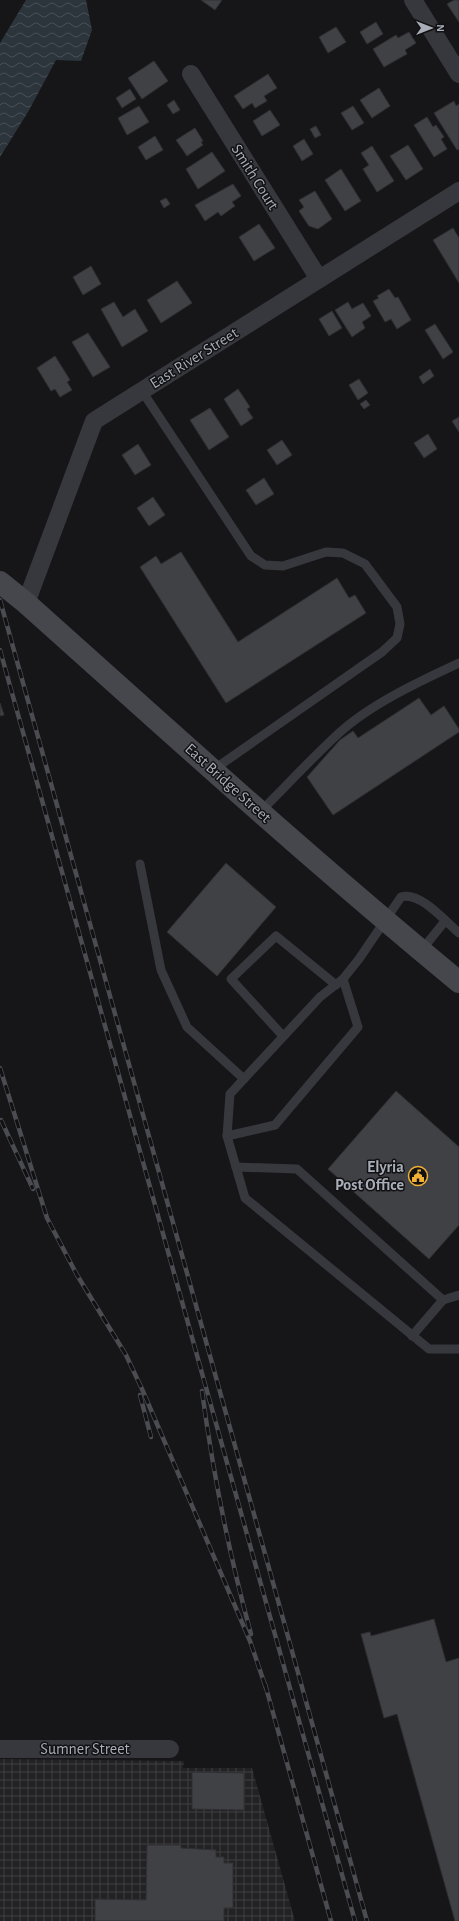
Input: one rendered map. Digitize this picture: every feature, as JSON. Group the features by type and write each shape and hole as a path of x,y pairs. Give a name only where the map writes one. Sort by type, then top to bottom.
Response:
{"main road":[{"name":"East Bridge Street","path":"0,582 26,603 260,812 459,982"}],"street":[{"path":"413,0 459,74"},
{"name":"Smith Court","path":"191,74 319,279"},
{"name":"East River Street","path":"26,603 94,421 459,191"},
{"name":"Sumner Street","path":"0,1749 170,1749"}],"lane":[{"path":"142,391 251,556 265,565 283,566 326,552 344,553 365,564 397,607 400,624 396,638 382,652 214,770"},
{"path":"260,812 338,733 363,714 426,678 459,663"},
{"path":"140,864 161,970 187,1027 244,1079"},
{"path":"459,933 416,896 406,895 402,897 359,959 340,982 320,997 230,1094 227,1136 245,1198 429,1349 459,1348"},
{"path":"421,950 445,921"},
{"path":"227,1136 275,1125 358,1028 340,982 276,936 231,979 283,1036"},
{"path":"236,1167 297,1169 443,1300"},
{"path":"412,1336 443,1300 459,1295"}],"shaded area":[{"path":"0,1759 184,1761 183,1768 252,1768 295,1921 0,1921"}],"water":[{"path":"26,0 86,0 92,30 81,61 56,60 28,112 0,157 0,43"}],"building":[{"path":"201,0 222,0 215,10"},
{"path":"454,0 459,0 459,22 447,4"},
{"path":"376,22 383,34 367,44 360,32"},
{"path":"336,27 346,42 328,53 319,37"},
{"path":"409,32 416,43 405,50 407,54 384,67 373,49 396,35 398,38"},
{"path":"154,61 168,81 142,99 128,78"},
{"path":"268,74 277,88 264,96 267,101 255,108 252,103 243,109 234,96"},
{"path":"379,88 390,106 372,118 360,100"},
{"path":"130,89 136,99 122,108 116,98"},
{"path":"174,100 180,110 173,114 167,105"},
{"path":"454,101 456,106 459,104 459,149 457,150 434,113"},
{"path":"139,106 149,122 127,135 118,118"},
{"path":"353,106 364,123 352,130 341,113"},
{"path":"270,110 280,125 262,136 253,121"},
{"path":"427,117 433,127 436,125 444,137 441,139 447,149 434,157 414,125"},
{"path":"316,126 321,135 315,138 310,129"},
{"path":"195,128 203,141 201,142 203,145 187,156 176,140"},
{"path":"155,136 163,150 146,160 138,147"},
{"path":"304,139 313,154 302,161 293,146"},
{"path":"408,145 423,169 406,180 390,156"},
{"path":"372,146 394,181 377,192 363,169 369,165 361,153"},
{"path":"212,152 225,171 198,189 186,169"},
{"path":"341,169 361,201 345,211 325,180"},
{"path":"233,184 241,196 232,202 235,206 221,216 218,212 205,221 195,205"},
{"path":"315,191 332,219 318,229 309,226 299,211 304,207 299,200"},
{"path":"166,198 170,204 164,208 160,201"},
{"path":"259,224 275,248 254,261 239,237"},
{"path":"453,228 459,238 459,283 433,240"},
{"path":"91,266 101,284 83,295 73,277"},
{"path":"177,281 192,303 161,323 147,300"},
{"path":"389,289 395,298 398,297 411,320 397,329 391,319 385,322 373,301 379,298 377,296"},
{"path":"114,302 123,317 135,309 148,331 122,347 101,309"},
{"path":"348,302 352,309 363,303 371,316 362,322 365,328 352,337 335,310"},
{"path":"332,311 342,328 329,336 319,319"},
{"path":"435,324 453,352 443,359 425,330"},
{"path":"88,333 110,367 93,377 72,342"},
{"path":"55,356 70,380 67,382 72,390 60,397 55,389 51,391 37,368"},
{"path":"430,369 434,376 423,384 419,377"},
{"path":"359,379 368,393 358,400 349,385"},
{"path":"238,389 250,407 247,409 253,418 241,426 224,399"},
{"path":"366,400 370,405 364,409 360,404"},
{"path":"210,408 229,437 209,450 190,420"},
{"path":"459,417 459,432 452,421"},
{"path":"428,434 437,449 424,458 414,443"},
{"path":"282,440 292,455 277,465 267,450"},
{"path":"138,444 151,465 135,475 122,455"},
{"path":"264,478 274,494 256,505 246,490"},
{"path":"153,497 165,515 149,526 137,508"},
{"path":"181,552 238,642 337,578 349,598 355,595 366,613 226,703 140,567 156,556 161,564"},
{"path":"419,698 431,715 444,706 459,729 459,732 333,815 307,777 340,740 353,731 358,738"},
{"path":"0,703 4,715 0,716"},
{"path":"226,863 276,907 217,976 167,932"},
{"path":"396,1091 459,1147 459,1225 429,1259 328,1169"},
{"path":"434,1619 446,1662 459,1658 459,1921 455,1921 397,1714 384,1718 361,1634 370,1632 371,1636"},
{"path":"192,1772 244,1773 244,1810 192,1809"},
{"path":"147,1845 181,1845 181,1848 216,1850 216,1857 224,1857 224,1863 233,1863 233,1908 224,1908 224,1921 95,1921 95,1899 146,1900"}],"railway":[{"path":"0,600 367,1921"},
{"path":"0,650 355,1921"},
{"path":"0,1068 47,1218 77,1275 126,1355 142,1389 250,1641 266,1688"},
{"path":"1,1120 33,1189"},
{"path":"202,1391 222,1513 251,1634"},
{"path":"140,1395 151,1437"},
{"path":"265,1684 331,1921"}],"place":[{"name":"Elyria Post Office","path":"418,1176"}]}
